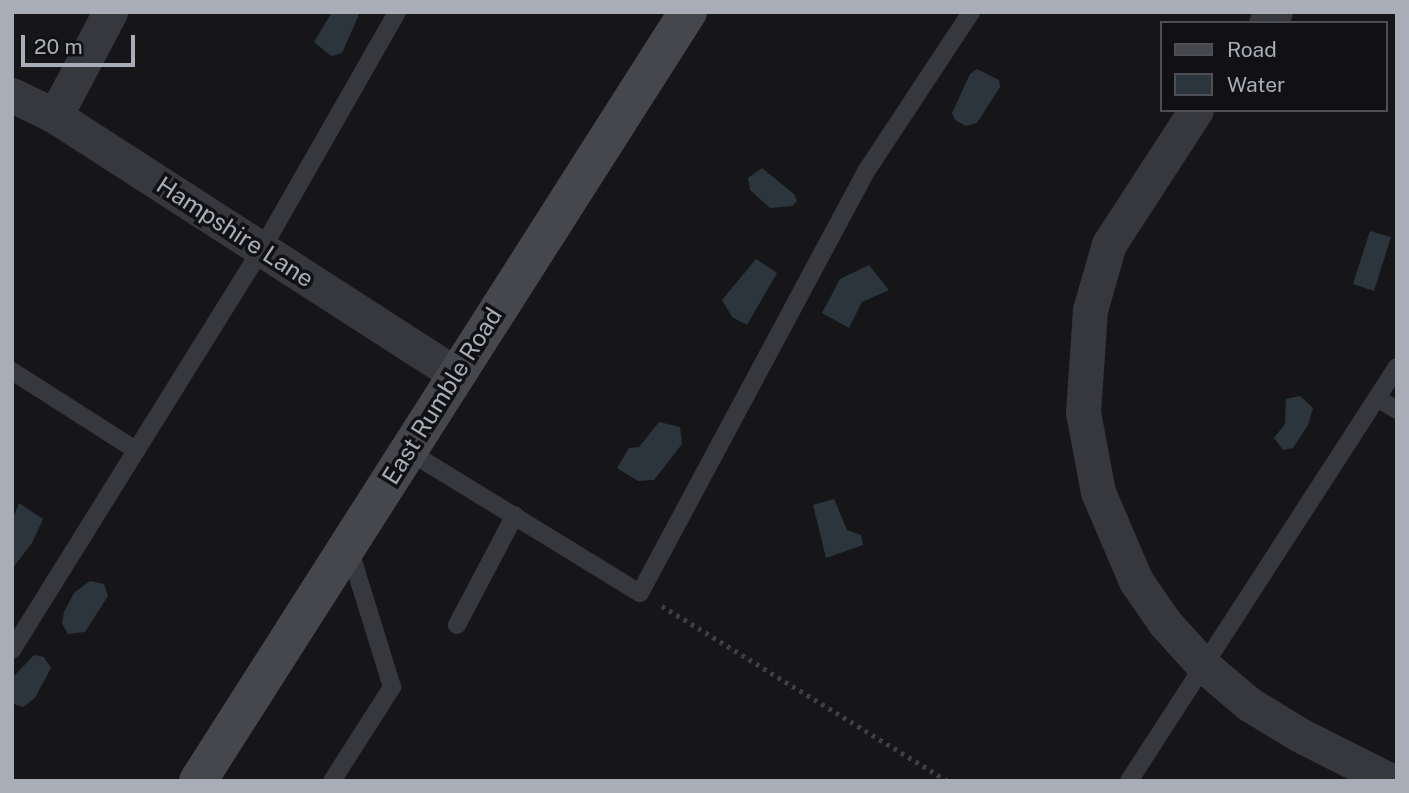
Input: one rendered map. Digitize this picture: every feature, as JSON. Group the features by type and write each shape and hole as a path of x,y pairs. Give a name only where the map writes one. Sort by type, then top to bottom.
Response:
{"street":[{"path":"55,116 110,12"},
{"name":"East Rumble Road","path":"198,781 688,12"},
{"name":"Hampshire Lane","path":"12,95 55,116 456,374"},
{"path":"1195,112 1109,244 1090,310 1083,364 1083,412 1098,492 1136,581 1165,623 1203,665 1250,704 1300,735 1391,781"}],"lane":[{"path":"12,650 262,248 397,12"},
{"path":"408,451 640,593 867,170 971,12"},
{"path":"1129,781 1397,368"},
{"path":"12,371 137,451"},
{"path":"1377,398 1397,410"},
{"path":"457,625 515,516"},
{"path":"332,781 392,687 348,545"}],"path":[{"path":"640,593 948,781"}],"water":[{"path":"332,12 358,12 358,17 342,53 331,56 314,42"},
{"path":"977,69 999,80 1000,87 977,123 966,126 955,120 952,113 970,74"},
{"path":"762,168 794,194 797,201 792,206 770,208 750,190 748,178"},
{"path":"1370,231 1391,237 1374,291 1353,284"},
{"path":"756,259 777,273 747,325 732,317 722,300"},
{"path":"869,265 889,290 862,302 849,328 822,313 840,279"},
{"path":"1300,396 1313,408 1308,425 1293,448 1283,450 1274,438 1285,424 1286,399"},
{"path":"659,422 680,427 682,444 654,480 638,481 617,468 629,448 639,447"},
{"path":"834,499 847,530 861,535 863,545 826,558 813,505"},
{"path":"19,503 43,519 32,543 12,569 12,520"},
{"path":"90,581 104,584 108,596 85,632 68,634 62,623 64,612 74,593"},
{"path":"34,655 44,657 51,668 35,698 23,707 12,703 12,678"}]}
